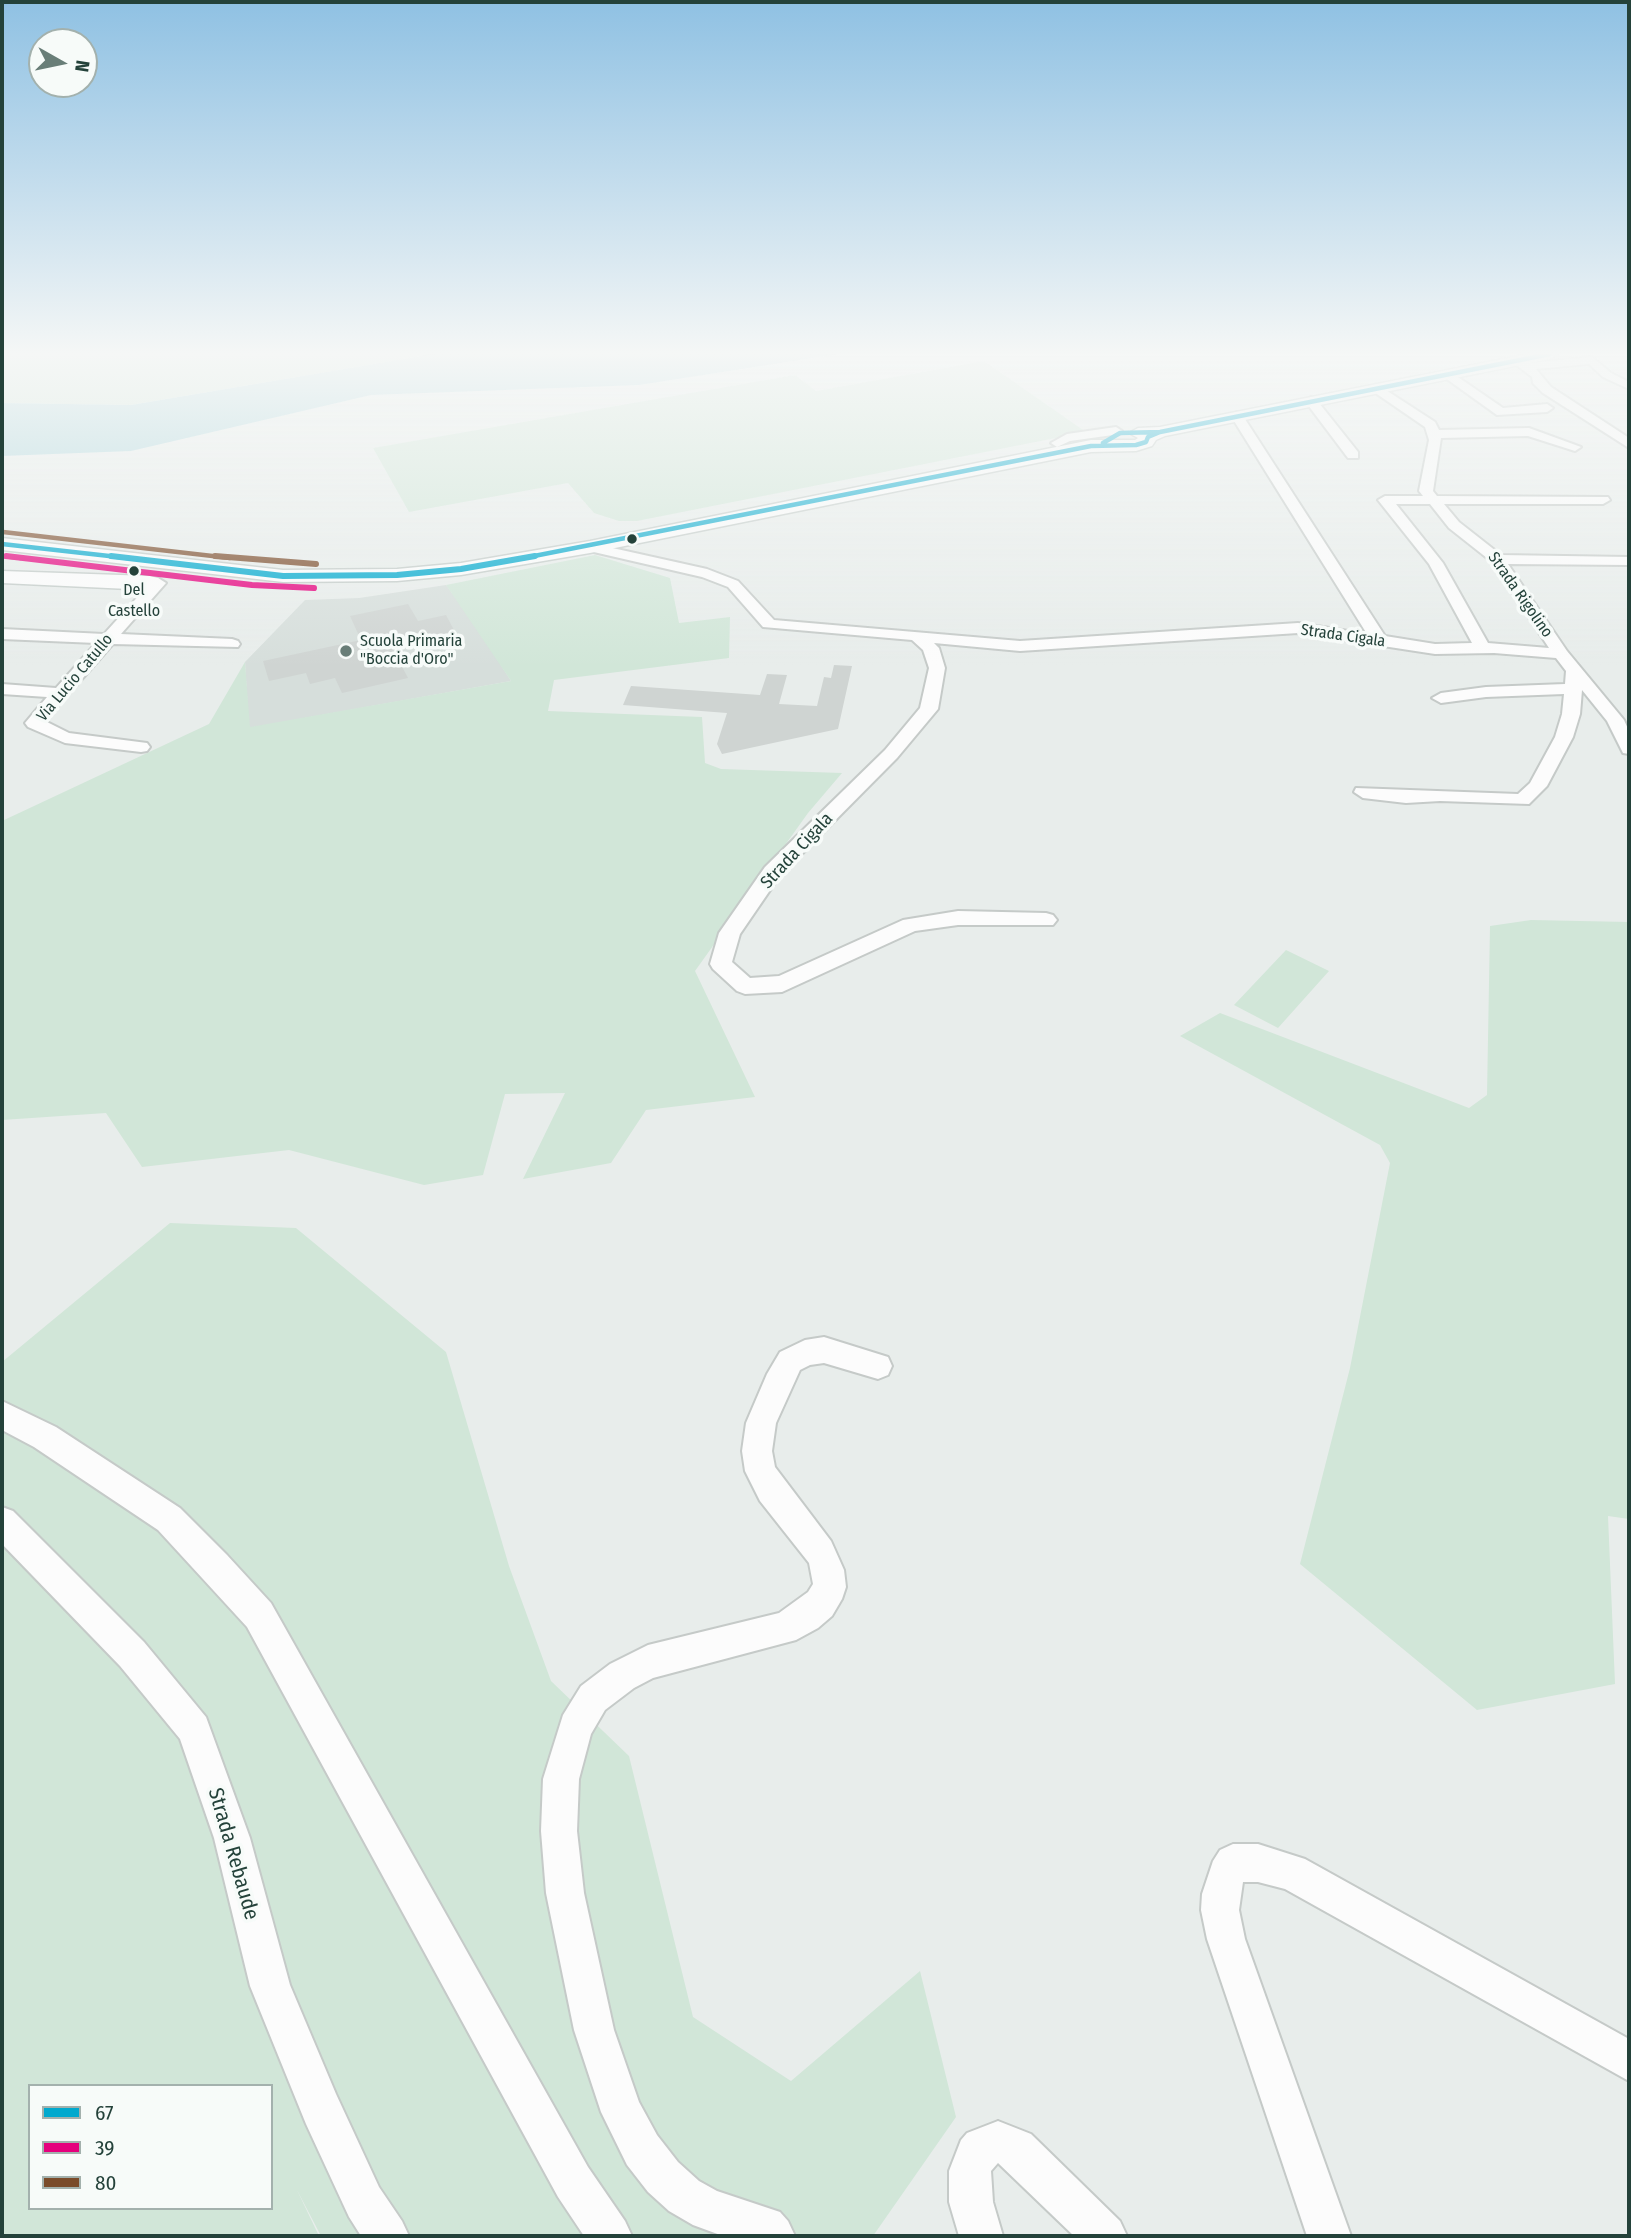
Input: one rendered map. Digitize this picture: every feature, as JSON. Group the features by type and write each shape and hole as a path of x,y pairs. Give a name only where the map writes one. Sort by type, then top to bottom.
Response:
{"main road":[{"path":"2,544 289,576 397,575 461,569 590,547 1028,458"},
{"path":"2,578 242,585 289,576"}],"street":[{"path":"1264,458 1380,641"},
{"path":"1431,458 1426,491 1434,502"},
{"path":"1483,648 1436,563 1385,500 1603,500"},
{"name":"Strada Rigolino","path":"1434,502 1454,525 1497,559 1561,654 1615,720 1629,749"},
{"name":"Strada Cigala","path":"590,547 707,574 733,584 769,624 1020,646 1298,628 1435,649 1483,648 1561,654"},
{"path":"1497,559 1629,561"},
{"name":"Via Lucio Catullo","path":"141,747 65,738 34,723 158,583"},
{"path":"2,634 232,644"},
{"name":"Strada Cigala","path":"916,636 931,648 937,668 929,709 891,754 772,873 730,933 721,964 745,986 782,984 910,925 958,918 1046,920"},
{"path":"1363,792 1406,797 1440,795 1522,800 1538,786 1564,737 1571,714 1575,670"},
{"path":"1441,698 1486,692 1573,689"},
{"path":"2,690 59,693"},
{"path":"773,2236 765,2227 708,2210 684,2196 663,2177 642,2150 622,2112 594,2031 565,1893 559,1831 561,1779 575,1727 593,1698 622,1676 649,1662 784,1628 806,1616 820,1604 830,1587 828,1570 820,1552 771,1490 760,1471 757,1451 761,1423 777,1383 790,1361 805,1353 824,1350 878,1366"},
{"path":"2,1415 45,1437 169,1520 216,1566 259,1615 573,2182 610,2236"},
{"name":"Strada Rebaude","path":"2,1522 132,1654 194,1729 232,1838 270,1986 358,2190 387,2236"},
{"path":"1329,2236 1226,1939 1220,1910 1221,1894 1226,1874 1233,1863 1258,1863 1292,1872 1629,2061"},
{"path":"981,2236 971,2202 970,2171 982,2148 998,2143 1016,2149 1105,2236"}],"shaded area":[{"path":"446,585 471,617 511,681 249,728 245,662 305,600 359,598"}],"green space":[{"path":"379,458 953,458 637,521 619,521 594,513 568,483 409,512"},
{"path":"595,555 670,578 679,623 730,617 729,658 554,680 548,711 702,717 705,763 721,769 842,773 808,813 695,971 755,1097 646,1110 611,1163 523,1179 565,1093 505,1094 483,1175 424,1185 289,1150 142,1167 106,1113 2,1120 2,821 209,724 245,662 250,727 511,681 446,585"},
{"path":"1531,920 1629,922 1629,1519 1608,1516 1615,1684 1477,1710 1300,1564 1350,1368 1390,1163 1380,1145 1180,1036 1220,1013 1469,1108 1487,1095 1490,926"},
{"path":"1286,950 1329,971 1278,1028 1234,1005"},
{"path":"170,1223 296,1228 446,1352 509,1566 551,1681 629,1756 693,2017 791,2081 920,1971 956,2117 873,2236 321,2236 297,2190 319,2236 2,2236 2,1362"}],"building":[{"name":"Scuola Primaria \"Boccia d'Oro\"","path":"408,604 418,621 446,615 455,632 391,646 408,678 342,693 335,678 310,684 306,673 269,681 263,661 361,640 350,616"},
{"path":"834,665 852,666 838,729 722,754 717,744 727,713 623,705 631,686 760,695 767,674 787,675 779,704 817,706 824,677 831,678"}],"transit line":[{"name":"67","path":"2,544 283,576 397,575 461,569 590,547 1029,458"},
{"name":"80","path":"3,532 254,561 316,564"},
{"name":"39","path":"2,556 252,585 314,588"}],"place":[{"name":"Del Castello","path":"134,571"},
{"name":"Scuola Primaria \"Boccia d'Oro\"","path":"346,651"}]}
